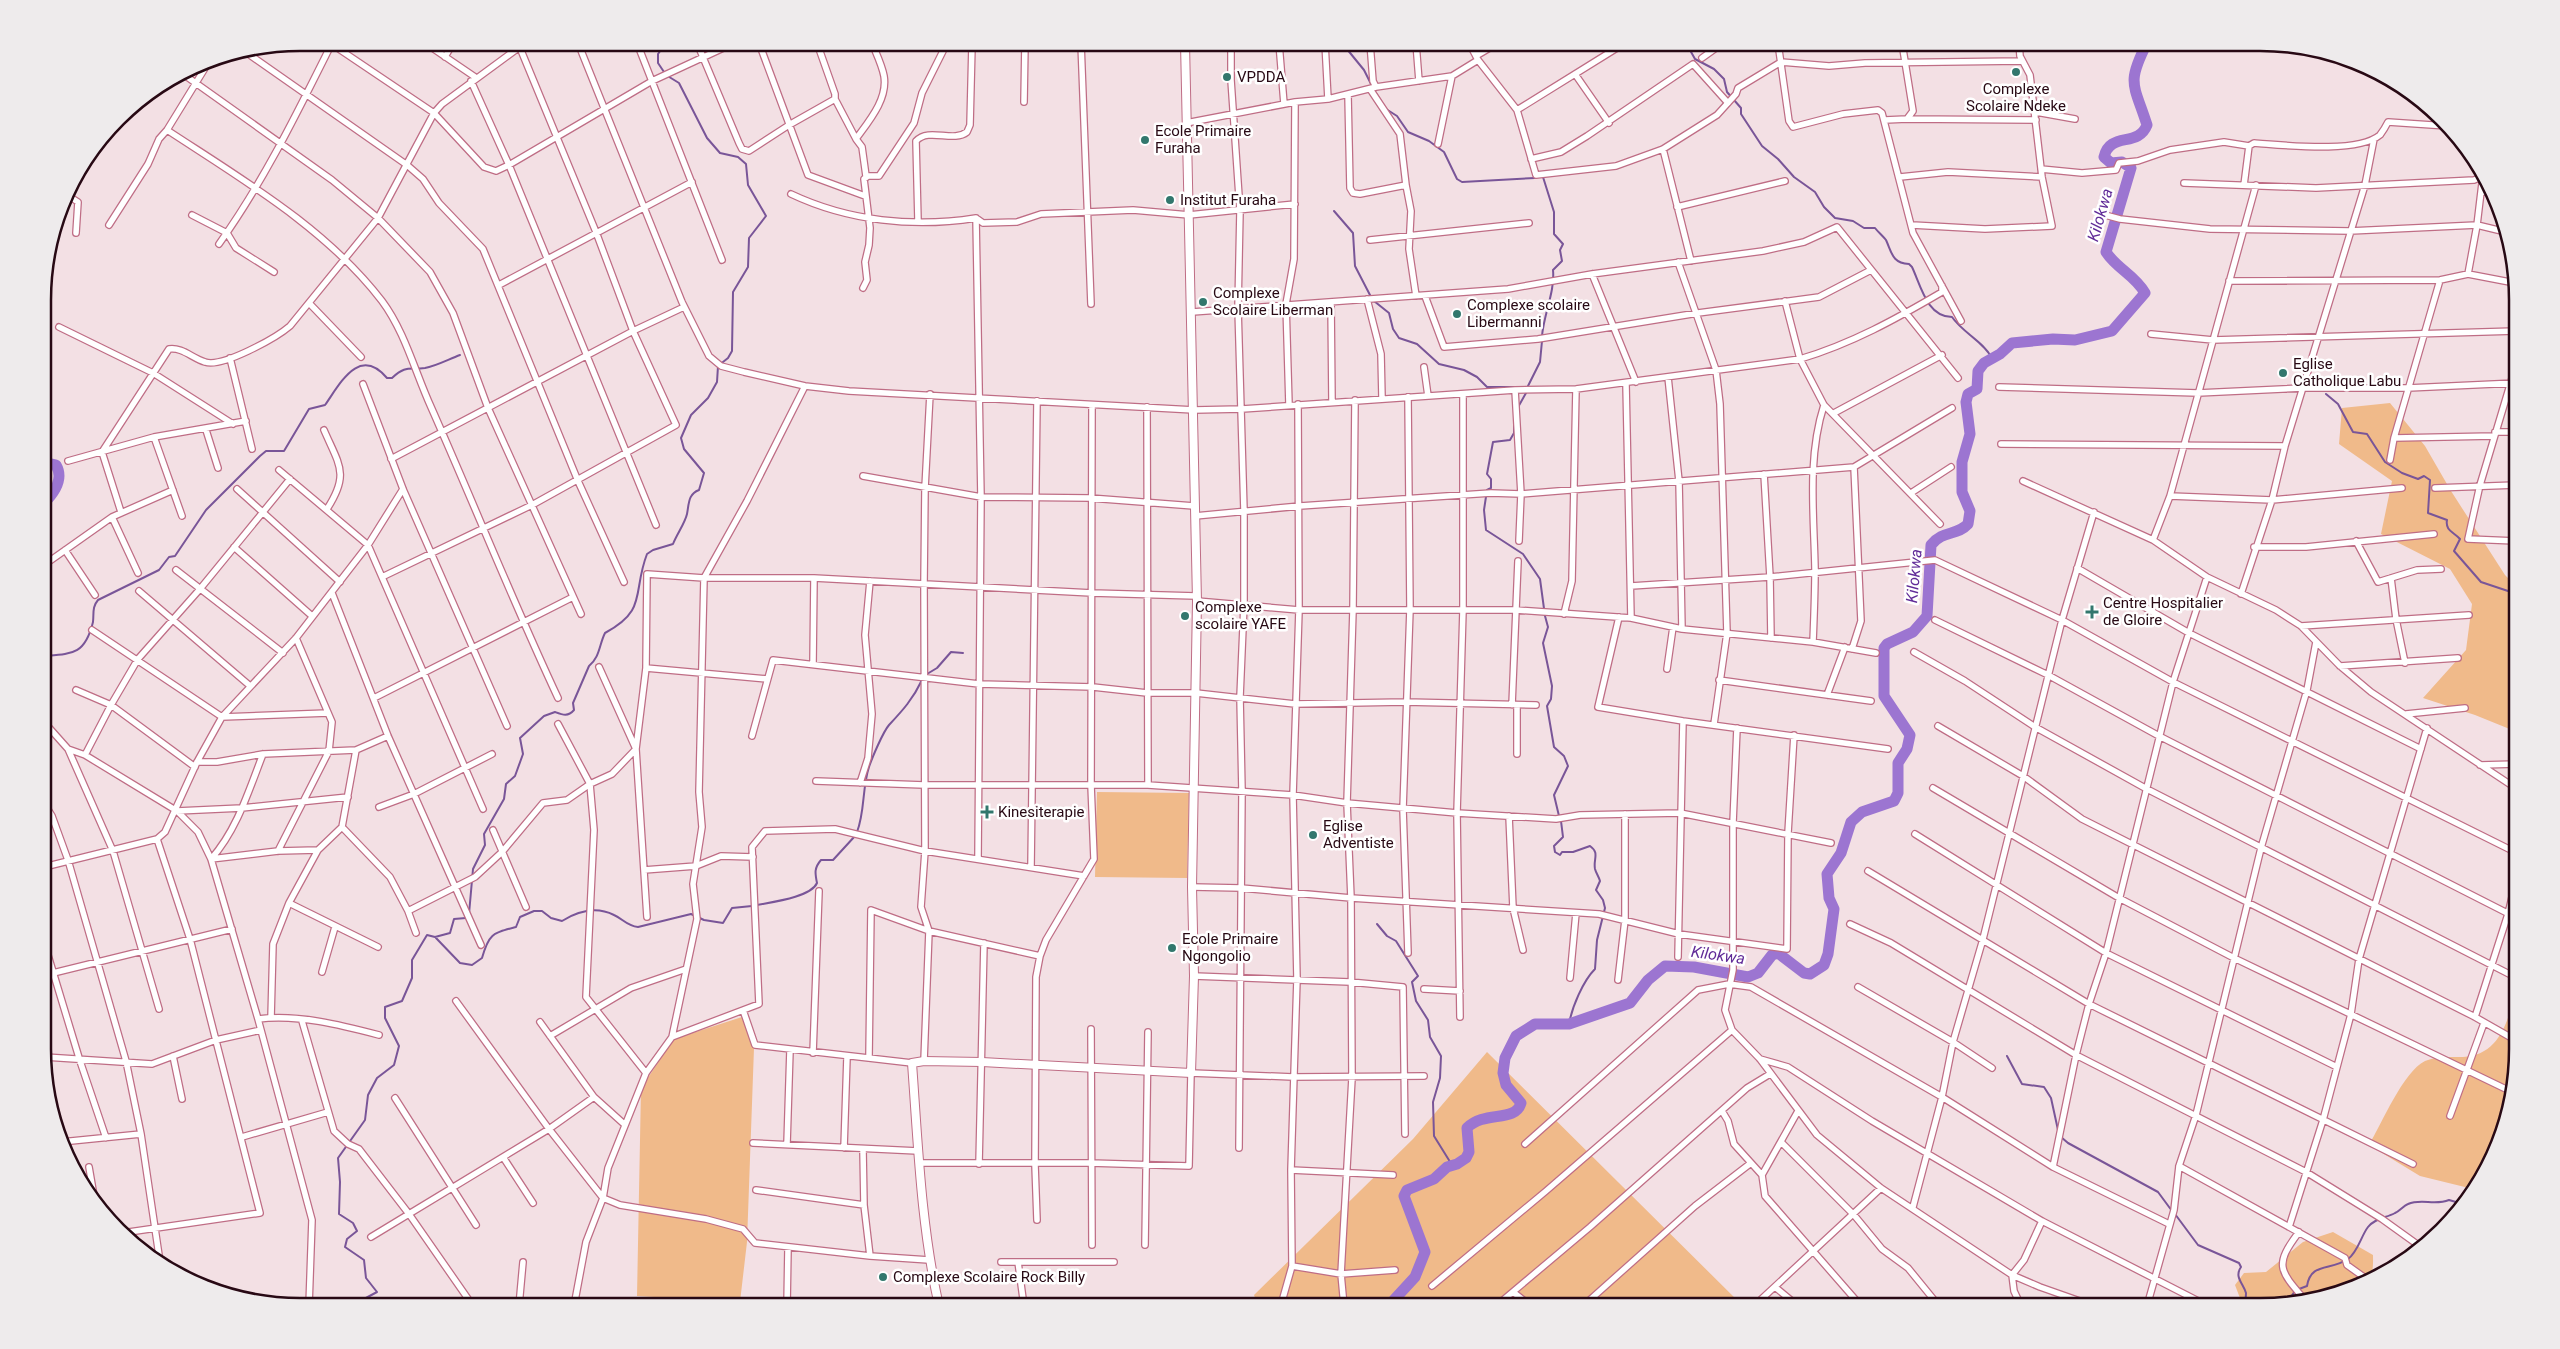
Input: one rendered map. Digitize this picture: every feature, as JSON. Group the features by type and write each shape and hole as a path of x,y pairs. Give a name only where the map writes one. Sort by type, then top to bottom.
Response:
{"street":[{"path":"219,244 281,143 306,97 327,51"},
{"path":"343,51 434,114 484,168 496,171 557,138 652,81 717,51"},
{"path":"436,51 473,79 656,525"},
{"path":"444,57 448,51"},
{"path":"102,452 168,349 176,348 206,363 230,358 279,335 290,326 378,218 434,114 442,104 511,51"},
{"path":"382,577 532,505 676,425 633,331 596,232 524,51"},
{"path":"582,51 684,307 703,348 719,365 805,386 1037,402 1194,410 1242,409 1515,390 1576,389 1626,384 1668,376 1800,359 1826,352 1907,314 1942,292 1942,286"},
{"path":"640,51 722,260"},
{"path":"701,51 742,149 749,151 789,124 834,99"},
{"path":"762,51 808,175 865,196"},
{"path":"820,51 835,94 834,99 862,147 866,176 865,196 869,245 864,262 867,280 864,288"},
{"path":"856,139 874,113 883,91 884,76 875,51"},
{"path":"866,176 879,176 910,130 922,94 943,51"},
{"path":"918,221 916,142 923,136 955,137 962,136 967,132 970,125 972,51"},
{"path":"1024,102 1025,51"},
{"path":"1081,51 1086,210 1092,304"},
{"path":"919,1163 1035,1165 1090,1163 1189,1166 1194,976 1192,887 1195,788 1196,598 1194,410 1185,51"},
{"path":"1231,51 1231,80 1240,210 1238,308 1244,511 1244,604 1240,698 1242,791 1239,1148"},
{"path":"1280,51 1284,104"},
{"path":"1325,51 1328,99"},
{"path":"1371,51 1373,88 1400,134 1411,211 1409,249 1416,296"},
{"path":"1417,51 1419,81"},
{"path":"1474,51 1517,110 1536,175 1616,166 1662,150 1717,115 1736,94 1738,88 1781,62 1829,66 2022,61"},
{"path":"1186,123 1295,102 1328,99 1373,88 1452,76 1486,51"},
{"path":"1517,110 1611,51"},
{"path":"1702,58 1711,51"},
{"path":"1779,51 1789,121 1793,127 1843,114 1878,110 1882,113 1913,233 1961,321"},
{"path":"1903,51 1913,105 1913,111 1907,119"},
{"path":"1912,225 1985,228 2052,226 2042,177 2036,112 2030,75 2022,61 2020,51"},
{"path":"251,56 306,97 407,165 423,179 438,203 483,249 578,481 624,582"},
{"path":"1531,159 1561,152 1609,122 1693,64 1729,101"},
{"path":"109,225 148,164 160,139 168,130 204,71"},
{"path":"1575,74 1609,122"},
{"path":"1438,144 1452,76"},
{"path":"188,78 332,180 378,218 430,272 453,313 488,408 581,614"},
{"path":"1348,95 1350,188 1353,193 1360,194 1406,185"},
{"path":"1289,405 1286,304 1294,259 1295,102"},
{"path":"2036,112 2076,119"},
{"path":"1884,120 2036,120"},
{"path":"2041,169 2101,172 2116,170 2120,163 2126,163 2170,150 2224,142 2249,146 2254,143 2337,147 2374,139 2381,134 2388,122 2437,125"},
{"path":"168,130 302,222 344,260 382,301 400,328 413,367 482,529 523,624 558,698"},
{"path":"2241,594 2254,547 2272,500 2286,446 2365,185 2374,139"},
{"path":"2244,185 2249,146"},
{"path":"1662,150 1691,261"},
{"path":"1900,178 1948,172 2042,177"},
{"path":"2184,183 2316,188 2477,179"},
{"path":"1677,207 1785,181"},
{"path":"499,285 692,182"},
{"path":"2153,540 2170,496 2256,185"},
{"path":"2468,274 2482,189"},
{"path":"790,194 818,207 868,220 953,222 976,218 983,223 1017,222 1041,214 1086,210 1133,210 1189,215 1295,204"},
{"path":"73,199 78,202 76,233"},
{"path":"192,215 227,233 236,248 274,272"},
{"path":"2108,215 2120,219 2243,230 2350,231 2477,225 2499,230"},
{"path":"976,218 981,497 978,859"},
{"path":"1370,240 1410,234 1529,223"},
{"path":"1192,312 1508,289 1592,274 1691,261 1804,242 1837,226 1958,378"},
{"path":"1678,262 1698,313 1716,370 1720,404 1727,634 1714,724"},
{"path":"1425,296 1444,347 1541,339 1698,313 1819,297 1871,270"},
{"path":"1592,274 1636,382"},
{"path":"2229,281 2336,282 2440,280 2468,274 2508,282"},
{"path":"2390,460 2394,438 2440,280"},
{"path":"1367,299 1381,354 1382,398"},
{"path":"1785,301 1800,359 1824,405 1834,413 1873,457 1940,524"},
{"path":"1331,302 1332,402"},
{"path":"309,303 361,357"},
{"path":"391,458 633,331 684,307"},
{"path":"59,327 153,373 233,424"},
{"path":"2151,334 2213,340 2509,331"},
{"path":"1834,413 1942,356"},
{"path":"230,358 252,449"},
{"path":"1424,367 1428,396"},
{"path":"1668,376 1679,481 1682,629"},
{"path":"1999,387 2198,393 2304,388 2408,388 2509,383"},
{"path":"363,384 403,489 507,726"},
{"path":"1626,384 1631,586 1630,618"},
{"path":"576,1298 586,1242 604,1198 608,1168 624,1124 646,1073 672,1037 697,917 693,884 702,827 699,792 704,578 747,501 805,386"},
{"path":"1564,614 1572,581 1576,389"},
{"path":"1515,390 1521,494 1519,541"},
{"path":"2509,392 2480,485 2468,539 2509,541"},
{"path":"924,1060 929,931 921,907 925,851 925,488 930,394"},
{"path":"1460,1017 1458,813 1463,610 1463,394"},
{"path":"1408,397 1410,609 1405,702 1403,809 1408,953"},
{"path":"1343,1298 1341,1274 1345,1174 1352,1078 1351,898 1347,803 1353,610 1355,400"},
{"path":"1031,867 1034,686 1033,590 1037,402"},
{"path":"1283,1298 1292,1266 1291,1170 1297,979 1293,795 1299,610 1300,506 1298,404"},
{"path":"1037,1220 1034,1065 1036,977 1040,956 1057,920 1094,859 1091,785 1093,687 1090,498 1092,405"},
{"path":"1813,642 1815,572 1812,470 1818,424 1824,405"},
{"path":"1147,407 1148,784"},
{"path":"1195,516 1300,506 1491,493 1521,494 1722,476 1854,467 1952,408"},
{"path":"68,461 154,437 206,430 246,421"},
{"path":"206,430 218,468"},
{"path":"324,430 341,470 339,491 327,510"},
{"path":"2394,438 2509,433"},
{"path":"154,437 182,516"},
{"path":"2000,444 2286,446"},
{"path":"102,452 121,512"},
{"path":"1852,649 1861,621 1854,467"},
{"path":"1911,493 1951,467"},
{"path":"279,470 368,545 483,809"},
{"path":"1764,474 1770,577 1771,638"},
{"path":"863,476 981,497 1036,496 1090,498 1148,504 1194,506"},
{"path":"85,756 110,705 138,659 200,589 290,479"},
{"path":"2023,482 2094,512 2153,540 2207,576 2276,610 2301,626 2340,666 2371,692 2509,784"},
{"path":"2435,488 2480,485 2509,486"},
{"path":"2170,496 2272,500 2402,488"},
{"path":"237,489 340,582"},
{"path":"51,865 157,839 165,832 177,811 196,765 222,717 250,685 283,653 332,593 368,545 403,489"},
{"path":"51,560 112,517 173,490"},
{"path":"1913,1207 1942,1098 1953,1042 1983,939 1995,884 2062,620 2094,512"},
{"path":"112,517 138,573"},
{"path":"2254,547 2306,547 2434,534"},
{"path":"2356,541 2378,582 2417,570 2442,569"},
{"path":"234,547 312,616"},
{"path":"65,550 95,595"},
{"path":"1631,586 1770,577 1926,563 1935,560 2062,620 2172,682 2509,849"},
{"path":"1517,754 1514,705 1518,561"},
{"path":"2077,568 2189,633 2422,748"},
{"path":"176,570 283,653"},
{"path":"647,917 636,749 646,668 647,574 704,578 814,578 1092,593 1146,594 1299,610 1516,610 1630,618 1682,629 1813,642 1876,653"},
{"path":"2053,1166 2076,1055 2089,1004 2106,953 2172,682 2207,576"},
{"path":"813,664 814,578"},
{"path":"2391,578 2396,619 2405,663"},
{"path":"864,783 872,714 865,635 870,581"},
{"path":"139,591 250,685"},
{"path":"332,593 388,736 481,945"},
{"path":"374,698 523,624 572,597"},
{"path":"2301,626 2469,615"},
{"path":"1618,617 1598,707 1683,721 1888,749"},
{"path":"1935,620 2048,675 2276,797 2508,914"},
{"path":"1667,669 1673,627"},
{"path":"92,630 222,717 328,713"},
{"path":"278,851 329,751 332,722 296,638"},
{"path":"2149,1298 2173,1212 2179,1166 2196,1115 2247,903 2307,690 2316,642"},
{"path":"1827,695 1845,647"},
{"path":"1914,652 1965,681 2035,726 2145,788 2509,974"},
{"path":"2340,666 2458,658"},
{"path":"752,736 772,660 924,676 979,684 1093,687 1147,694 1196,693 1295,704 1405,702 1536,705"},
{"path":"599,666 636,749"},
{"path":"646,668 767,679"},
{"path":"1719,680 1871,701"},
{"path":"76,690 110,705 196,765 263,754 356,750 388,736"},
{"path":"2406,714 2465,708"},
{"path":"1678,957 1683,721"},
{"path":"558,724 590,784 594,830 588,910 586,997 646,1073"},
{"path":"1938,726 2023,776 2082,819 2475,1017 2509,1036"},
{"path":"1737,728 1733,970 1725,1010 1732,1030 1760,1059 1817,1135 1881,1188 1913,1207 2012,1275 2040,1288 2070,1298"},
{"path":"2289,1227 2323,1120 2351,1014 2359,959 2374,905 2392,854 2427,728"},
{"path":"51,730 68,749 113,851 144,952 159,1009"},
{"path":"1192,887 1241,888 1351,898 1599,914 1678,934 1787,949 1788,833 1794,735"},
{"path":"68,749 85,756 177,811 198,832 211,860 258,1019 285,1126 312,1220 309,1298"},
{"path":"408,912 473,878 502,852 543,804 567,800 590,784 612,774 636,749"},
{"path":"271,1018 273,944 289,903 318,850 342,827 356,750"},
{"path":"211,860 222,848 242,808 263,754"},
{"path":"379,807 414,794 492,754"},
{"path":"2480,765 2509,764"},
{"path":"816,781 924,785 1148,784 1293,795 1403,809 1559,819 1580,815 1680,812 1831,843"},
{"path":"1934,788 2119,898 2234,958 2506,1089"},
{"path":"177,811 242,808 348,797"},
{"path":"51,814 68,860 126,1061 141,1134 159,1254"},
{"path":"1618,980 1625,920 1625,814"},
{"path":"1509,816 1513,908 1523,950"},
{"path":"342,827 390,877 408,912 416,933"},
{"path":"672,1037 759,1004 753,906 752,847 765,831 835,829 925,851 1084,876"},
{"path":"493,830 526,908"},
{"path":"1915,834 2106,953 2337,1067"},
{"path":"131,1232 260,1214 242,1137 190,939 157,839"},
{"path":"211,860 278,851 318,850"},
{"path":"644,870 696,866 721,856 753,857"},
{"path":"1868,872 2089,1004 2413,1164"},
{"path":"813,1053 819,891"},
{"path":"289,903 378,947"},
{"path":"869,1057 872,910 929,931 1040,956"},
{"path":"2475,1017 2509,910"},
{"path":"1570,978 1576,913"},
{"path":"1850,924 1891,943 2076,1055 2306,1172 2380,1218 2415,1243"},
{"path":"322,972 335,927"},
{"path":"53,973 232,929"},
{"path":"979,1164 984,942"},
{"path":"51,966 106,1138"},
{"path":"550,1036 631,988 686,969"},
{"path":"1194,976 1297,979 1404,987 1405,1134"},
{"path":"1525,1144 1698,990 1730,980 1751,987 1942,1098 2053,1166 2169,1224"},
{"path":"1858,987 1953,1042 1992,1068"},
{"path":"1424,989 1460,990"},
{"path":"456,1001 549,1129 604,1198 620,1205 706,1219 743,1229 755,1243 788,1248 929,1260"},
{"path":"743,1010 755,1046 847,1057 869,1057 912,1063 924,1060 982,1062 1090,1069 1293,1077 1424,1076"},
{"path":"258,1019 271,1018 334,1024 379,1035"},
{"path":"302,1021 334,1131 348,1144 359,1149 409,1214 467,1298"},
{"path":"540,1022 594,1097 624,1124"},
{"path":"2450,1116 2484,1023"},
{"path":"1091,1029 1090,1163 1092,1244"},
{"path":"52,1058 152,1064 216,1040 261,1030"},
{"path":"1432,1286 1554,1184 1732,1030"},
{"path":"1145,1245 1148,1032"},
{"path":"787,1144 790,1050"},
{"path":"172,1056 182,1099"},
{"path":"844,1148 847,1057"},
{"path":"1760,1059 1788,1067 1926,1153 2042,1221 2191,1298"},
{"path":"912,1063 919,1163 929,1260 937,1298"},
{"path":"1506,1298 1747,1088 1770,1074"},
{"path":"371,1237 549,1129 594,1097"},
{"path":"395,1098 476,1225"},
{"path":"1722,1111 1728,1121 1734,1144 1762,1175 1765,1196 1854,1298"},
{"path":"1762,1175 1782,1143 1798,1111"},
{"path":"242,1137 328,1112"},
{"path":"69,1141 141,1134"},
{"path":"753,1143 863,1150 918,1151"},
{"path":"1782,1143 1854,1215 1882,1249 1908,1268 1932,1298"},
{"path":"863,1150 864,1205 870,1256"},
{"path":"503,1157 533,1204"},
{"path":"1592,1298 1695,1206 1751,1163"},
{"path":"2179,1166 2299,1232 2346,1262 2362,1276"},
{"path":"89,1167 91,1184"},
{"path":"1291,1170 1393,1175"},
{"path":"1763,1298 1881,1188"},
{"path":"756,1190 864,1205"},
{"path":"2017,1298 2014,1291 2012,1275 2024,1260 2042,1221"},
{"path":"2299,1232 2283,1254 2283,1272 2300,1294"},
{"path":"787,1298 788,1248"},
{"path":"520,1298 523,1262"},
{"path":"1001,1262 1114,1262"},
{"path":"1018,1262 1023,1298"},
{"path":"1292,1266 1341,1274 1395,1270"},
{"path":"1775,1287 1788,1298"},
{"path":"1513,1292 1521,1298"}],"shaded area":[{"path":"2390,403 2425,446 2451,491 2509,579 2509,729 2475,715 2423,698 2466,650 2472,604 2450,569 2381,534 2392,481 2339,444 2342,408"},
{"path":"1097,792 1189,793 1187,878 1095,877"},
{"path":"2509,1016 2508,1065 2504,1097 2490,1144 2467,1187 2420,1176 2369,1145 2401,1087 2417,1067 2429,1059 2475,1055 2493,1044"},
{"path":"742,1017 754,1048 747,1242 740,1298 637,1296 641,1088 674,1039"},
{"path":"1487,1052 1735,1298 1255,1298 1254,1295 1413,1139"},
{"path":"2333,1232 2373,1255 2372,1271 2340,1285 2308,1293 2292,1296 2240,1298 2235,1285 2244,1273 2266,1272 2303,1242"}],"waterway":[{"path":"469,914 473,869 485,845 484,834 504,799 506,784 515,776 523,754 520,738 544,716 555,712 563,715 574,710 573,703 589,666 597,655 605,633 619,625 633,608 647,554 653,550 673,544 686,517 691,497 699,490 704,473 684,449 681,438 691,415 708,398 717,382 718,366 728,358 732,351 733,292 748,267 749,238 766,216 748,185 746,164 738,157 720,153 707,138 679,83 666,75 658,63 658,54 660,51"},
{"path":"1349,51 1364,70 1372,86"},
{"path":"1690,51 1695,59 1714,69 1724,79 1727,92 1741,108 1741,114 1762,146 1778,159 1794,177 1815,192 1824,207 1835,218 1853,221 1864,228 1875,228 1886,240 1891,253 1896,259 1912,267 1926,299 1936,312 1943,316 1952,317 1984,347 1992,358"},
{"name":"Kilokwa","path":"1396,1298 1415,1277 1425,1252 1404,1196 1407,1190 1434,1179 1447,1167 1457,1164 1466,1158 1469,1152 1467,1128 1482,1119 1506,1115 1518,1109 1521,1103 1506,1085 1503,1073 1505,1058 1516,1036 1535,1024 1569,1024 1630,1003 1648,980 1665,966 1694,967 1748,977 1758,973 1772,955 1778,953 1804,973 1810,974 1824,965 1828,954 1834,909 1829,898 1827,874 1841,853 1851,822 1862,812 1894,801 1898,793 1898,763 1907,749 1910,735 1884,696 1884,648 1887,644 1913,632 1927,616 1931,545 1940,537 1964,528 1968,524 1970,511 1962,492 1962,462 1970,434 1966,402 1968,394 1977,389 1978,371 1984,363 2000,354 2012,343 2053,339 2075,340 2112,331 2145,293 2136,281 2115,263 2106,252 2131,168 2122,162 2111,163 2104,157 2107,149 2112,144 2137,136 2143,132 2147,125 2134,84 2136,67 2143,51"},
{"path":"1374,90 1381,101"},
{"path":"1386,109 1397,116 1408,132 1429,141 1444,152 1457,179 1462,182 1535,178"},
{"path":"1540,177 1543,177 1554,212 1554,234 1563,244 1560,250 1562,261 1553,270 1551,294 1542,336"},
{"path":"1334,211 1353,233 1355,266 1371,297"},
{"path":"1374,301 1389,313 1393,329 1399,338 1417,344 1439,364 1464,370 1477,377 1487,387 1521,387"},
{"path":"1527,388 1540,362 1542,341"},
{"path":"51,655 70,653 81,647 90,633 94,608 98,600 159,570 169,557 175,556 206,510 266,451 284,451 309,409 325,405 351,371 368,365 377,369 387,378 392,378 404,370 429,367 460,355"},
{"path":"1517,409 1526,393"},
{"path":"2326,394 2338,404 2353,432 2367,434 2385,462 2402,473 2418,479 2424,476 2430,480 2428,513 2447,520 2447,527 2460,539 2454,551 2481,582 2509,591"},
{"path":"1514,419 1514,433 1510,440 1493,442 1487,474 1491,479 1491,488 1487,490 1484,510 1486,530 1523,554 1540,579 1548,627 1543,643 1552,686 1551,699 1547,706 1554,747 1564,756 1568,766 1554,795 1559,816"},
{"path":"51,464 56,465 59,475 59,480 51,495"},
{"path":"927,674 937,668 951,652 963,653"},
{"path":"857,832 860,824 865,783 875,752 887,728 907,704 922,680"},
{"path":"1561,821 1563,837 1554,846 1555,852 1560,855 1562,852 1573,852 1590,846 1595,851 1595,869 1600,881 1596,890 1603,900 1605,908 1597,940 1595,969 1586,980 1569,1024"},
{"path":"757,905 790,898 813,888 817,883 816,868 821,860 833,860 855,836"},
{"path":"436,938 460,963 472,965 482,958 487,943 493,935 516,927 520,917 534,911 542,911 551,918 562,921 581,912 601,911 638,927 691,914 704,920 723,923 732,908 752,906"},
{"path":"366,1298 377,1292 366,1278 364,1260 345,1247 347,1239 357,1231 353,1223 339,1214 340,1182 338,1158 365,1120 368,1095 377,1078 394,1065 399,1046 385,1018 385,1007 402,1001 412,978 412,960 427,935 435,937 450,933 454,919 466,918"},
{"path":"1377,924 1387,936 1396,941 1418,976 1412,982 1416,1001 1428,1020 1430,1037 1441,1056 1440,1078 1433,1102 1434,1136 1452,1165"},
{"path":"2007,1056 2022,1084 2044,1087 2051,1098 2058,1130"},
{"path":"2061,1137 2068,1143 2158,1192 2172,1211"},
{"path":"2299,1289 2307,1286 2309,1278 2317,1270 2348,1259 2357,1248 2368,1227 2374,1222 2397,1212 2413,1202 2444,1202 2449,1200 2456,1202"},
{"path":"2175,1214 2198,1245 2239,1263 2241,1267 2238,1274 2246,1293 2246,1298"},
{"path":"2292,1296 2295,1291"}],"place":[{"name":"Complexe Scolaire Ndeke","path":"2016,72"},
{"name":"VPDDA","path":"1227,77"},
{"name":"Ecole Primaire Furaha","path":"1145,140"},
{"name":"Institut Furaha","path":"1170,200"},
{"name":"Complexe Scolaire Liberman","path":"1203,302"},
{"name":"Complexe scolaire Libermanni","path":"1457,314"},
{"name":"Eglise Catholique Labu","path":"2283,373"},
{"name":"Centre Hospitalier de Gloire","path":"2092,612"},
{"name":"Complexe scolaire YAFE","path":"1185,616"},
{"name":"Kinesiterapie","path":"987,812"},
{"name":"Eglise Adventiste","path":"1313,835"},
{"name":"Ecole Primaire Ngongolio","path":"1172,948"},
{"name":"Complexe Scolaire Rock Billy","path":"883,1277"}]}
